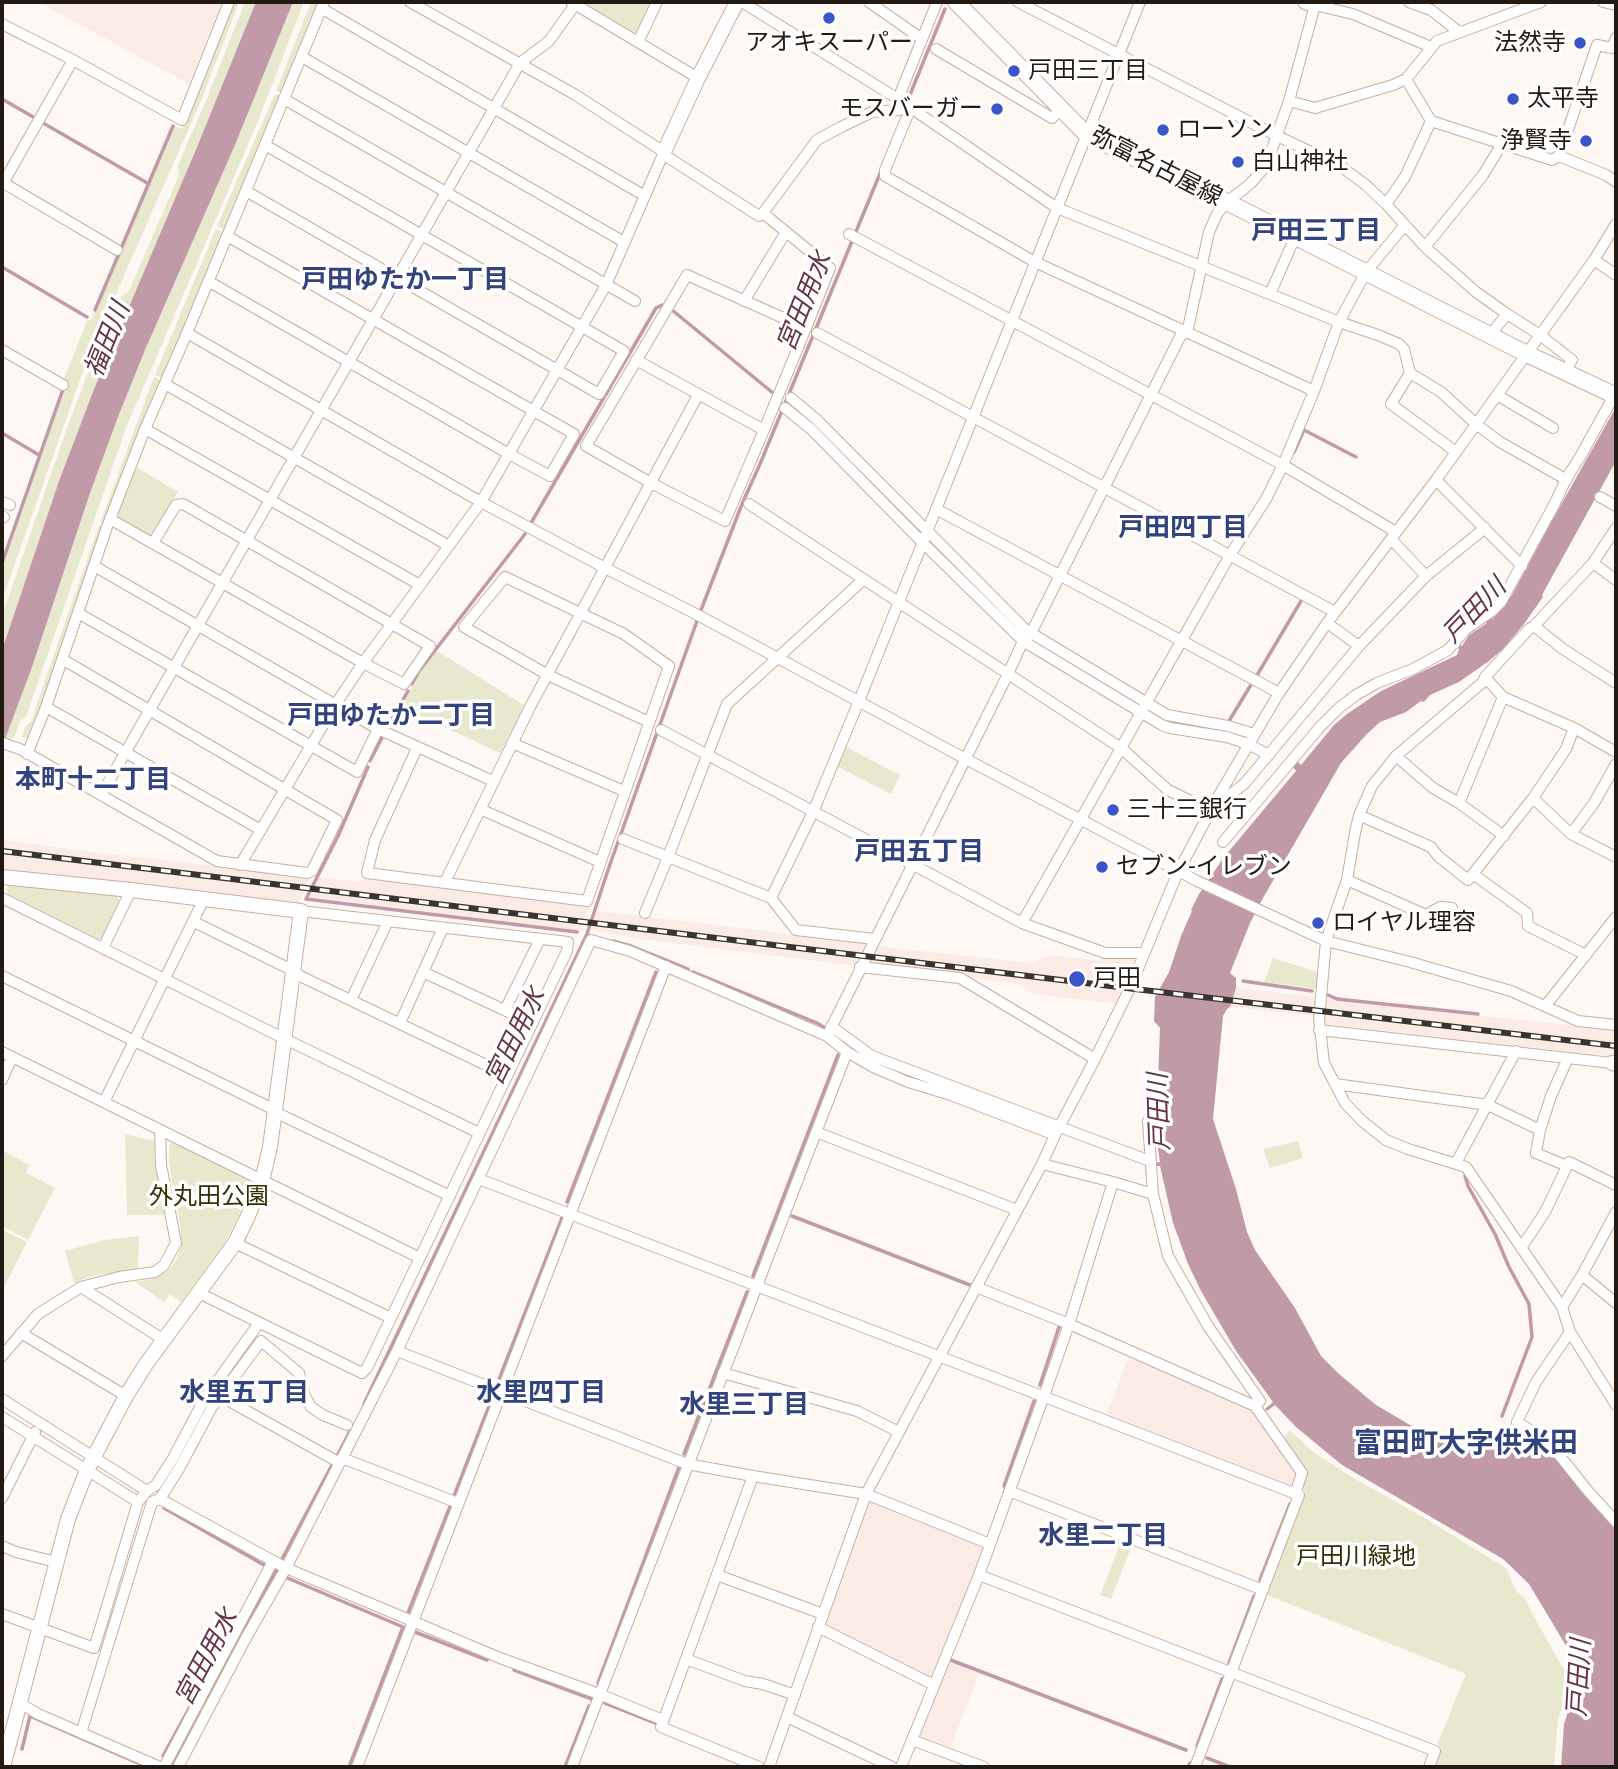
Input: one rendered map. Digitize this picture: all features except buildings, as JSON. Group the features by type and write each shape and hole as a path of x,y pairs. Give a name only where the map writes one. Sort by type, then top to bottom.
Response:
{"main road":[{"name":"弥富名古屋線","path":"956,2 1087,135 1227,202 1527,354 1616,394"}],"street":[{"path":"2,24 74,60 182,120 229,2"},
{"path":"410,2 575,94 759,216 817,140 872,112 900,110 905,103"},
{"path":"638,42 657,2"},
{"path":"240,865 335,705 481,502 534,411 606,285 698,78 739,2 905,103 1057,208 1399,344 1404,349 1410,373 1441,392 1500,442 1567,480"},
{"path":"869,2 922,39"},
{"path":"937,2 922,39 885,176 1035,262 1314,391"},
{"path":"1018,2 1277,136 1339,165 1386,204 1425,247 1476,292 1572,360 1565,372"},
{"path":"771,898 813,812 859,701 1140,2"},
{"path":"1353,14 1358,2"},
{"path":"1409,2 1431,10 1459,32"},
{"path":"1289,101 1315,108 1392,85 1406,79 1437,41 1540,2"},
{"path":"1603,2 1616,5"},
{"path":"101,795 520,63 549,41 574,3 698,78"},
{"path":"829,1031 964,758 1185,332 1209,232 1217,214 1266,166 1289,101 1310,3 1353,14 1431,47"},
{"path":"27,754 46,707 110,519 145,429 323,5 494,109 645,196"},
{"path":"1406,79 1431,121 1552,160 1559,156 1597,46 1612,48 1616,38"},
{"path":"936,49 1052,118 1062,109"},
{"path":"302,57 625,242"},
{"path":"74,60 2,183 117,250"},
{"path":"284,99 635,301"},
{"path":"1386,204 1405,177 1431,121"},
{"path":"1425,247 1483,175 1502,144"},
{"path":"246,191 599,394 624,351 265,145"},
{"path":"1559,156 1606,175 1616,182"},
{"path":"763,213 830,268 811,330 725,521 586,446 687,275 811,330 1335,612"},
{"path":"769,1767 866,1494 1042,1164 1130,988 1178,872 1211,811 1279,693 1327,623 1436,480 1594,260 1616,224"},
{"path":"1021,923 1230,555 1266,499 1314,391 1339,322 1366,272 1404,226"},
{"path":"744,301 786,232"},
{"path":"853,235 1283,465 1393,536 1426,576"},
{"path":"208,281 550,475 573,434 227,236"},
{"path":"1270,294 1295,237"},
{"path":"1594,260 1616,275"},
{"path":"1490,335 1507,314"},
{"path":"187,333 481,502 779,657 1178,872 1326,941 1511,991 1578,1021 1616,1025"},
{"path":"2,350 63,385"},
{"path":"636,360 764,430"},
{"path":"1410,373 1391,404 1456,452"},
{"path":"165,384 449,546"},
{"path":"1223,842 1339,708 1377,683 1413,669 1448,650 1466,629 1501,602 1616,394"},
{"path":"445,882 512,743 698,395"},
{"path":"1497,395 1553,428"},
{"path":"788,403 816,419 925,537 1027,637 1144,708 1172,717 1228,726 1273,750"},
{"path":"145,429 420,585"},
{"path":"1436,480 1522,566"},
{"path":"1600,497 1616,506"},
{"path":"110,519 404,684 430,646 183,504 176,505 153,543"},
{"path":"749,504 1121,748 1168,790 1211,811"},
{"path":"936,509 1279,693"},
{"path":"1211,811 1245,783 1359,646 1426,576 1485,528"},
{"path":"1616,528 1593,563 1529,629 1483,682 1396,757 1372,786 1359,815 1347,880 1326,941 1319,1030 1324,1063 1345,1103 1362,1121 1386,1140 1466,1167 1562,1307 1570,1332 1616,1405"},
{"path":"1593,563 1616,580"},
{"path":"94,566 389,736 493,781"},
{"path":"417,748 375,839 367,873 587,901 669,666 624,634 505,577 464,627 548,675 649,722"},
{"path":"645,914 727,704 864,579"},
{"path":"78,613 357,772 378,729"},
{"path":"1327,623 1359,646"},
{"path":"1534,626 1563,649 1616,683"},
{"path":"6,744 217,861 307,873 312,871 337,820 62,659"},
{"path":"1485,677 1503,697 1574,729 1616,752"},
{"path":"1459,803 1503,697"},
{"path":"46,707 261,830"},
{"path":"1359,815 1431,847 1468,880 1533,798 1566,749 1574,729"},
{"path":"661,730 1021,923 1105,953 1144,953"},
{"path":"512,743 624,791"},
{"path":"1396,757 1433,788 1459,803 1504,836"},
{"path":"1571,834 1594,803 1616,764"},
{"path":"1533,798 1571,834 1616,857"},
{"path":"480,809 600,862"},
{"path":"623,839 771,898 796,930 874,939"},
{"path":"1473,874 1527,913 1528,926 1586,955"},
{"path":"2,877 568,942 450,1196 367,1368 362,1373 199,1293"},
{"path":"1347,880 1426,915 1440,906 1452,908"},
{"path":"103,948 131,890"},
{"path":"2,898 479,1133"},
{"path":"104,1102 204,899"},
{"path":"5,1767 68,1519 90,1463 146,1364 235,1243 262,1181 275,1111 301,911"},
{"path":"1546,1005 1616,918"},
{"path":"351,1000 387,921"},
{"path":"194,922 507,1075"},
{"path":"400,1023 443,928"},
{"path":"505,1010 540,939"},
{"path":"178,1767 286,1568 397,1351 591,940 630,951 829,1031 872,1056 1057,1131"},
{"path":"356,1767 666,966"},
{"path":"860,967 960,978 1095,1059"},
{"path":"423,972 532,1023"},
{"path":"2,976 450,1196"},
{"path":"1319,1030 1614,1064"},
{"path":"829,1031 847,1052 908,1082 1150,1161"},
{"path":"1457,1163 1516,1051"},
{"path":"572,1767 847,1052"},
{"path":"2,1080 7,1055 420,1258"},
{"path":"1567,1166 1536,1153 1551,1096 1568,1058"},
{"path":"1335,1084 1488,1105 1540,1130"},
{"path":"1148,1121 1153,1194 1168,1255 1208,1326 1260,1401 1255,1406"},
{"path":"2,1356 38,1314 81,1287 119,1277 155,1272 164,1265 177,1243 160,1165 160,1130"},
{"path":"816,1132 1017,1210"},
{"path":"1521,1248 1545,1212 1569,1162 1616,1185"},
{"path":"1042,1164 1153,1194"},
{"path":"479,1178 1299,1496 1195,1767"},
{"path":"901,1767 979,1575 1044,1396 1113,1182"},
{"path":"1562,1307 1616,1212"},
{"path":"235,1243 391,1318"},
{"path":"1582,1275 1616,1303"},
{"path":"81,1287 164,1340"},
{"path":"976,1287 1069,1324 1255,1406 1302,1474 1295,1494"},
{"path":"2,1614 94,1648 138,1502 156,1485 205,1398 259,1323"},
{"path":"1570,1332 1536,1382 1517,1422 1548,1441 1616,1522"},
{"path":"21,1333 126,1396"},
{"path":"81,1733 152,1502 160,1499 212,1407 261,1341 299,1373 304,1394 311,1407 347,1425"},
{"path":"397,1351 687,1464 866,1494 990,1544"},
{"path":"723,1373 857,1411 899,1432"},
{"path":"220,1396 341,1461 458,1503"},
{"path":"2,1399 41,1423 138,1502"},
{"path":"2,1417 33,1436 147,1491"},
{"path":"2,1498 41,1423"},
{"path":"753,1476 661,1727 759,1767"},
{"path":"1009,1491 1264,1590"},
{"path":"160,1499 286,1568 500,1658 663,1720"},
{"path":"2,1546 56,1562"},
{"path":"20,1703 38,1714 162,1767 273,1561"},
{"path":"716,1575 823,1614"},
{"path":"979,1575 1435,1751 1429,1767"},
{"path":"818,1627 934,1685"},
{"path":"686,1659 745,1681 795,1695"},
{"path":"787,1717 892,1767"},
{"path":"912,1740 984,1767"}],"shaded area":[{"path":"39,2 222,2 189,84"},
{"path":"2,840 310,877 298,904 2,869"},
{"path":"319,877 361,882 362,878 591,907 582,931 310,897"},
{"path":"597,911 867,943 856,966 640,939 590,930"},
{"path":"875,946 1033,963 1049,955 1101,961 1102,956 1134,957 1117,1004 1033,994 1020,984 867,964"},
{"path":"1236,988 1318,997 1317,1016 1230,1007"},
{"path":"1324,999 1616,1030 1616,1057 1326,1024 1325,1018 1322,1017"},
{"path":"1129,1355 1250,1409 1297,1475 1294,1483 1291,1485 1107,1414"},
{"path":"867,1501 876,1502 984,1548 931,1677 925,1677 823,1628"},
{"path":"948,1661 979,1673 950,1749 919,1735"}],"green space":[{"path":"234,2 239,2 201,101 81,377 2,600 2,563 65,386 63,381 174,126 182,129"},
{"path":"245,2 256,2 94,389 59,481 2,649 2,616 85,380 121,297 129,291 179,175 178,165"},
{"path":"293,2 304,2 258,121 126,428 26,717 21,720 11,740 5,738 118,417 235,145"},
{"path":"311,2 319,2 283,93 276,91"},
{"path":"584,2 652,2 636,32 632,33 584,5"},
{"path":"275,94 282,97 225,230 217,226"},
{"path":"216,229 224,232 163,378 155,375"},
{"path":"154,377 162,380 105,525 100,523"},
{"path":"136,467 178,492 154,534 149,536 119,519 118,514"},
{"path":"99,525 104,528 30,739 22,737 25,727 31,721"},
{"path":"437,651 525,706 500,753 401,707 424,666"},
{"path":"844,746 900,775 891,794 836,766"},
{"path":"12,883 116,895 119,901 102,938 97,939 8,895 6,888"},
{"path":"1273,958 1318,972 1316,989 1264,982"},
{"path":"125,1134 155,1141 154,1156 165,1215 127,1215"},
{"path":"1298,1141 1303,1158 1270,1168 1263,1149"},
{"name":"外丸田公園","path":"174,1142 253,1181 226,1241 181,1302 170,1294 164,1302 135,1282 149,1280 170,1269 181,1247 181,1231 169,1162 169,1145"},
{"path":"2,1150 29,1165 26,1173 55,1188 28,1240 2,1226"},
{"path":"2,1230 27,1242 2,1291"},
{"path":"139,1236 138,1270 95,1275 74,1283 65,1251 104,1240"},
{"name":"戸田川緑地","path":"1290,1430 1312,1451 1350,1476 1506,1568 1516,1590 1526,1600 1560,1663 1569,1674 1568,1689 1558,1720 1554,1767 1434,1767 1441,1747 1437,1745 1466,1674 1267,1595 1306,1493 1302,1485 1307,1474 1284,1437"},
{"path":"1122,1539 1133,1543 1111,1599 1100,1595"}],"water":[{"path":"256,2 293,2 235,145 118,417 2,747 2,650 59,481 94,389"},
{"name":"戸田川","path":"1616,407 1616,461 1543,597 1524,624 1489,661 1459,682 1430,695 1424,702 1421,701 1406,712 1380,722 1366,735 1341,763 1263,898 1230,973 1236,978 1236,988 1230,1007 1223,1016 1213,1119 1247,1232 1255,1250 1295,1308 1321,1356 1376,1405 1447,1442 1467,1448 1481,1447 1503,1430 1521,1432 1536,1439 1555,1455 1616,1530 1616,1767 1561,1767 1564,1724 1578,1674 1574,1659 1529,1584 1503,1559 1342,1465 1296,1427 1275,1405 1267,1411 1265,1409 1273,1402 1236,1351 1188,1264 1173,1223 1160,1166 1155,1166 1155,1163 1160,1162 1156,1135 1160,1028 1154,1021 1155,997 1169,972 1191,910 1224,857 1296,771 1293,767 1297,761 1301,765 1334,725 1381,691 1457,655 1459,644 1462,646 1469,635 1499,612 1512,595 1549,522"}],"waterway":[{"name":"宮田用水","path":"907,102 945,9"},
{"path":"2,99 35,118"},
{"path":"43,123 149,184"},
{"name":"福田川","path":"95,310 173,126"},
{"name":"宮田用水","path":"701,610 742,504 881,171"},
{"name":"福田川","path":"2,267 87,317"},
{"path":"531,523 656,308 662,305"},
{"path":"672,310 773,393"},
{"path":"2,563 62,392"},
{"path":"1294,452 1304,430 1356,457"},
{"path":"2,433 39,455"},
{"path":"412,684 419,671 525,534"},
{"path":"1256,677 1301,601"},
{"name":"宮田用水","path":"364,1404 587,934 697,621"},
{"path":"1229,721 1252,683"},
{"path":"370,761 408,691"},
{"path":"368,767 338,836 306,899 577,932"},
{"path":"613,941 688,969"},
{"path":"567,1202 656,972"},
{"path":"693,972 827,1029"},
{"path":"1243,981 1312,991"},
{"path":"1328,995 1337,999 1478,1014"},
{"path":"753,1276 838,1055"},
{"path":"900,1072 919,1080"},
{"path":"1465,1176 1529,1304 1532,1337 1502,1416"},
{"path":"792,1216 970,1285"},
{"path":"498,1382 562,1218"},
{"path":"684,1454 747,1292"},
{"path":"1040,1385 1059,1327"},
{"path":"454,1496 493,1396"},
{"path":"1004,1486 1034,1401"},
{"name":"宮田用水","path":"337,1456 351,1429"},
{"name":"宮田用水","path":"281,1561 332,1465"},
{"path":"598,1683 679,1467"},
{"path":"408,1613 451,1504"},
{"path":"1260,1580 1290,1504"},
{"path":"164,1508 264,1565"},
{"name":"宮田用水","path":"206,1703 277,1569"},
{"path":"285,1577 403,1627 349,1767"},
{"path":"1229,1663 1254,1596"},
{"path":"415,1632 487,1660"},
{"path":"948,1659 1186,1750"},
{"path":"514,1670 592,1699"},
{"path":"1197,1746 1222,1679"},
{"path":"163,1756 197,1694"},
{"path":"605,1703 658,1724"},
{"path":"565,1767 589,1706"},
{"name":"宮田用水","path":"171,1766 201,1713"},
{"path":"22,1749 30,1716 147,1767"},
{"path":"1207,1758 1230,1767"},
{"path":"1188,1767 1190,1763"}],"railway":[{"path":"2,851 1616,1046"}],"place":[{"name":"アオキスーパー","path":"829,18"},
{"name":"法然寺","path":"1580,43"},
{"name":"戸田三丁目","path":"1014,71"},
{"name":"太平寺","path":"1513,99"},
{"name":"モスバーガー","path":"997,109"},
{"name":"ローソン","path":"1163,130"},
{"name":"浄賢寺","path":"1586,141"},
{"name":"白山神社","path":"1238,162"},
{"name":"三十三銀行","path":"1113,810"},
{"name":"セブン-イレブン","path":"1102,867"},
{"name":"ロイヤル理容","path":"1318,923"},
{"name":"戸田","path":"1077,979"}],"district":[{"name":"戸田三丁目","path":"1316,232"},
{"name":"戸田ゆたか一丁目","path":"405,281"},
{"name":"戸田四丁目","path":"1183,529"},
{"name":"戸田ゆたか二丁目","path":"391,717"},
{"name":"本町十二丁目","path":"93,781"},
{"name":"戸田五丁目","path":"919,853"},
{"name":"水里五丁目","path":"244,1394"},
{"name":"水里四丁目","path":"541,1394"},
{"name":"水里三丁目","path":"744,1406"},
{"name":"富田町大字供米田","path":"1466,1444"},
{"name":"水里二丁目","path":"1103,1537"}]}
